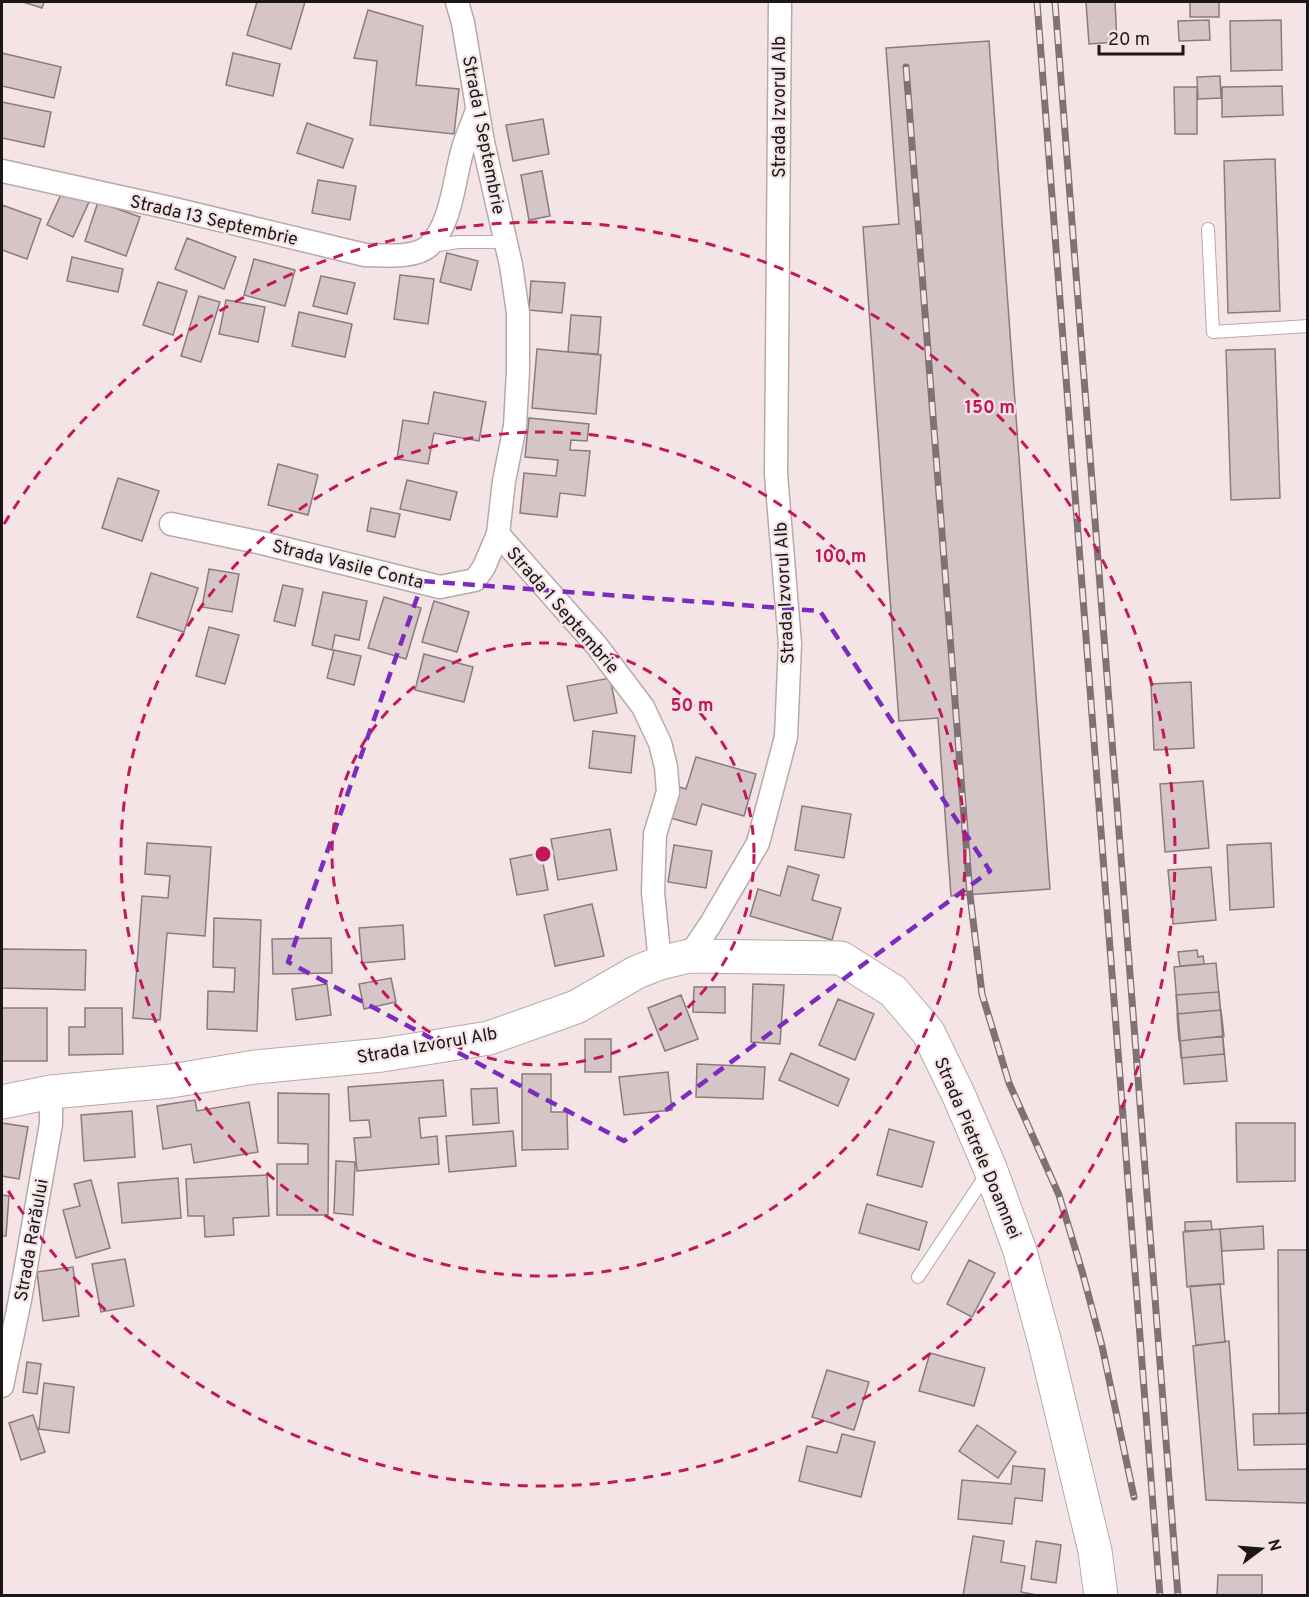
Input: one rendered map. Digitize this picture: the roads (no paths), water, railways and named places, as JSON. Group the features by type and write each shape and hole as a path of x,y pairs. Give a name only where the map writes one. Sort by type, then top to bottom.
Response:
{"street":[{"name":"Strada 1 Septembrie","path":"457,2 463,22 498,208 507,242 518,313 518,371 514,426 504,481 498,534 597,646 642,707 660,742 666,767 668,792 655,834 653,892 675,959"},
{"name":"Strada Izvorul Alb","path":"2,1102 51,1092 171,1081 255,1067 382,1055 489,1038 576,1007 638,972 675,959 710,925 758,843 786,737 790,644 776,474 780,2"},
{"path":"428,247 446,217 464,146 478,108"},
{"name":"Strada 13 Septembrie","path":"2,171 170,208 365,255 412,253 428,247"},
{"name":"Strada Vasile Conta","path":"171,524 262,543 440,587 475,580 484,567 498,534"},
{"name":"Strada Pietrele Doamnei","path":"675,959 841,958 893,991 928,1032 990,1168 1020,1251 1045,1343 1095,1551 1101,1596"},
{"name":"Strada Rarăului","path":"2,1386 50,1133 51,1092"}],"lane":[{"path":"1208,230 1213,332 1308,326"},
{"name":"Strada 13 Septembrie","path":"428,247 458,242 507,242"},
{"path":"918,1277 990,1168"}],"railway":[{"path":"1037,2 1160,1596"},
{"path":"1055,2 1178,1596"},
{"path":"906,67 970,895 982,994 1009,1083 1059,1195 1082,1271 1102,1346 1134,1497"}]}
